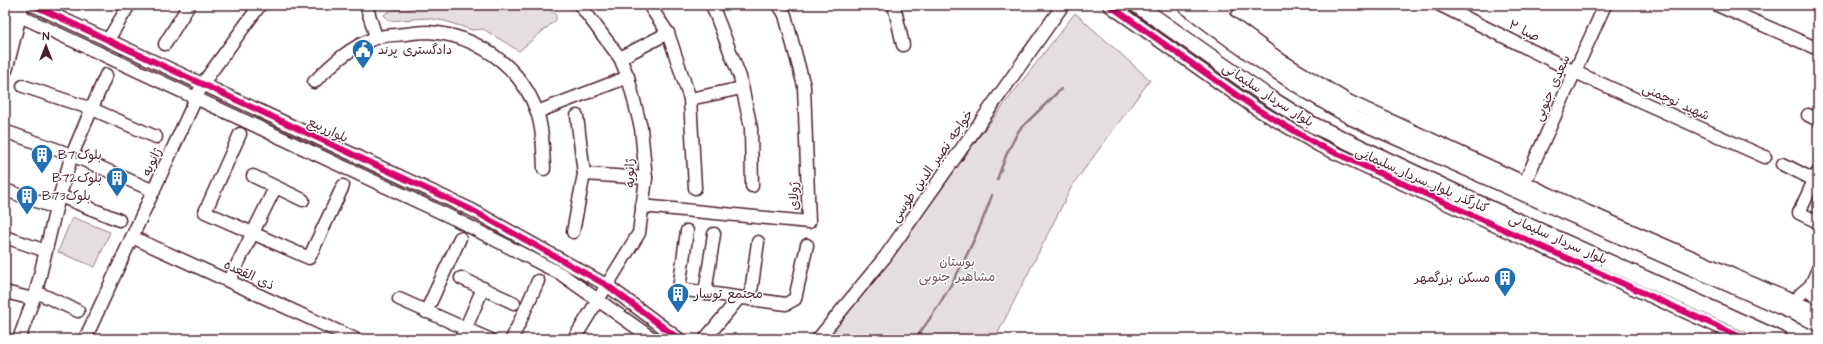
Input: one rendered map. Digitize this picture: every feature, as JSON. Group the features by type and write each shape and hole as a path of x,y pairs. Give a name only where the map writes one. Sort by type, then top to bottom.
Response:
{"main road":[{"name":"بلوار سردار سلیمانی","path":"1138,5 1268,97 1313,125 1482,204 1779,339"},
{"name":"بلوار سردار سلیمانی","path":"1185,5 1225,36 1301,89 1353,118 1818,323"},
{"path":"5,69 15,9"}],"street":[{"name":"بلوارربیع","path":"34,5 203,83 462,206 608,286 678,339"},
{"path":"108,40 129,5"},
{"path":"165,44 188,5"},
{"name":"ژانویه","path":"85,339 203,83 260,5"},
{"path":"366,5 376,37"},
{"name":"ژانویه","path":"574,339 608,286 639,233 646,178 641,128 628,77 620,58 580,5"},
{"path":"649,5 668,33 690,99 695,188"},
{"path":"712,5 740,77 751,128 752,186"},
{"name":"ژولای","path":"642,206 809,222 804,86 785,15 779,5"},
{"path":"894,5 903,45"},
{"name":"خواجه نصیر الدین طوسی","path":"818,339 885,258 1063,5"},
{"name":"کنارگذر بلوار سردار سلیمانی","path":"1109,5 1254,108 1292,131 1344,157 1745,339"},
{"path":"1206,5 1224,10 1282,61 1348,101 1525,182 1818,312"},
{"name":"صبا ۲","path":"1440,5 1575,72"},
{"name":"سعدی جنوبی","path":"1525,182 1605,5"},
{"path":"1717,5 1818,49"},
{"name":"بلوارربیع","path":"15,9 39,23 196,98 455,219 561,274 652,339"},
{"path":"39,23 38,15 46,11"},
{"path":"314,82 337,59 376,37 428,32 455,37 480,46 505,63 521,82 537,112 543,137 544,169"},
{"path":"620,58 668,33"},
{"name":"شهید نوچمنی","path":"1575,72 1765,158"},
{"path":"24,338 56,208 72,155 106,75"},
{"path":"537,112 628,77"},
{"path":"23,86 92,109 156,137"},
{"path":"690,99 742,88"},
{"path":"574,232 584,174 577,116"},
{"path":"10,133 72,155 154,192"},
{"path":"240,134 205,212 309,258 343,186"},
{"path":"1783,164 1816,176 1799,213 1818,222"},
{"path":"584,174 646,178"},
{"path":"253,176 275,188 304,200"},
{"path":"229,281 275,188"},
{"path":"5,190 56,208"},
{"path":"60,196 119,220"},
{"path":"1446,203 1482,204 1508,231"},
{"path":"455,219 462,206"},
{"path":"688,231 679,289 786,304 795,299 807,245"},
{"path":"705,292 714,234"},
{"path":"5,237 46,251"},
{"name":"ذی القعده","path":"132,237 354,339"},
{"path":"426,312 460,238"},
{"path":"705,339 745,298 758,242"},
{"path":"1793,301 1811,285 1818,269"},
{"path":"461,278 514,303"},
{"path":"512,339 538,281"},
{"path":"1811,285 1812,294 1818,299"},
{"path":"463,334 483,288"},
{"path":"5,292 34,295 78,311"},
{"path":"399,299 426,312 463,334 489,339"}],"green space":[{"path":"422,5 545,5 556,15 556,20 519,51 483,29 472,30 445,21 426,18 389,21 384,15 387,12 412,9"},
{"name":"بوستان مشاهیر جنوبی","path":"1075,13 1150,80 1072,186 995,339 815,339 930,200"},
{"path":"72,217 110,232 95,267 58,252"}],"waterway":[{"path":"997,180 1007,153 1019,130 1061,89"},
{"path":"915,339 938,306 959,270 969,251 992,195"}],"cycle path":[{"path":"33,5 472,210 608,286 679,339"},
{"path":"1109,5 1255,108 1320,146 1745,339"}],"place":[{"name":"دادگستری پرند","path":"363,70"},
{"name":"B71بلوک","path":"42,174"},
{"name":"B72بلوک","path":"117,198"},
{"name":"B73بلوک","path":"27,216"},
{"name":"مسکن بزرگمهر","path":"1505,298"},
{"name":"مجتمع توسار","path":"678,314"}]}
